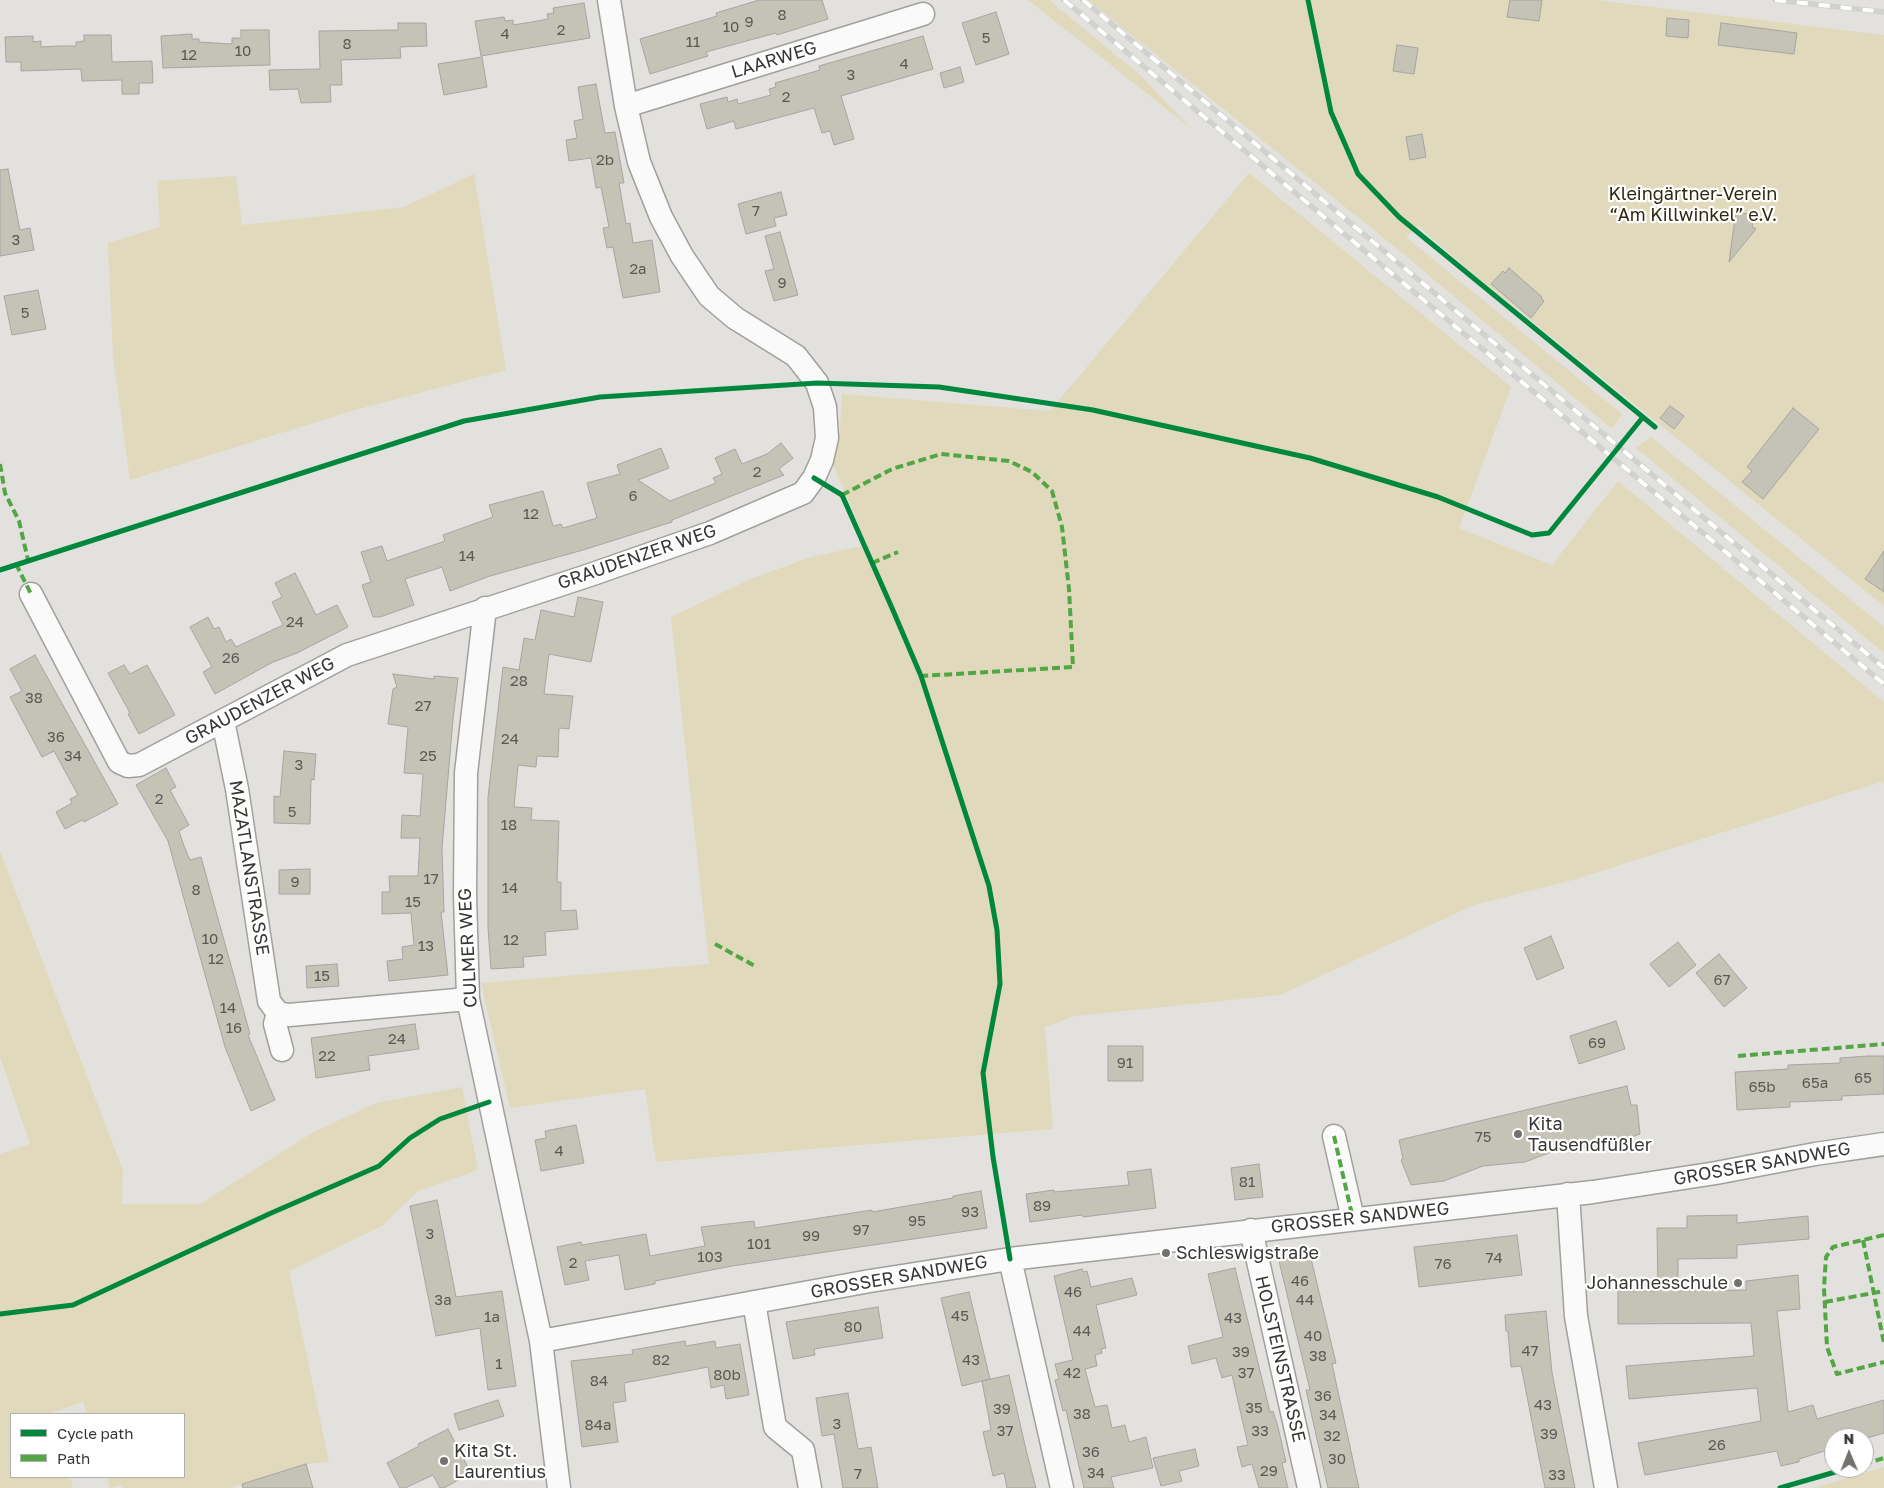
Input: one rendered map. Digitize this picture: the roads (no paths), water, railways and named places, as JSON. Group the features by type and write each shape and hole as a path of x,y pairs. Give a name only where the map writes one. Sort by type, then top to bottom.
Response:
{"street":[{"name":"GRAUDENZER WEG","path":"31,594 119,762 128,766 140,765 347,655 590,575 710,533 803,493 814,478 822,460 827,438 825,407 817,383 796,356 735,318 709,296 682,256 661,217 639,162 626,106 608,0"},
{"name":"LAARWEG","path":"626,106 922,14"},
{"name":"CULMER WEG","path":"485,608 466,773 465,895 468,999 541,1341 559,1488"},
{"name":"MAZATLANSTRASSE","path":"223,721 237,789 269,1001 278,1013 275,1024 282,1050"},
{"path":"278,1013 289,1015 468,999"},
{"path":"1334,1136 1353,1220"},
{"name":"GROSSER SANDWEG","path":"541,1341 754,1302 1010,1259 1568,1194 1716,1173 1815,1154 1884,1144"},
{"path":"1568,1194 1576,1316 1606,1488"},
{"name":"HOLSTEINSTRASSE","path":"1251,1230 1310,1488"},
{"path":"1010,1259 1062,1488"},
{"path":"754,1302 775,1427 803,1450 810,1488"}],"railway":[{"path":"1064,0 1884,684"},
{"path":"1083,0 1884,668"},
{"path":"1775,0 1884,12"}],"place":[{"name":"Kita Tausendfüßler","path":"1518,1134"},
{"name":"Schleswigstraße","path":"1166,1253"},
{"name":"Johannesschule","path":"1738,1283"},
{"name":"Kita St. Laurentius","path":"444,1461"}],"park label":[{"name":"Kleingärtner-Verein “Am Killwinkel” e.V.","path":"1693,204"}]}
